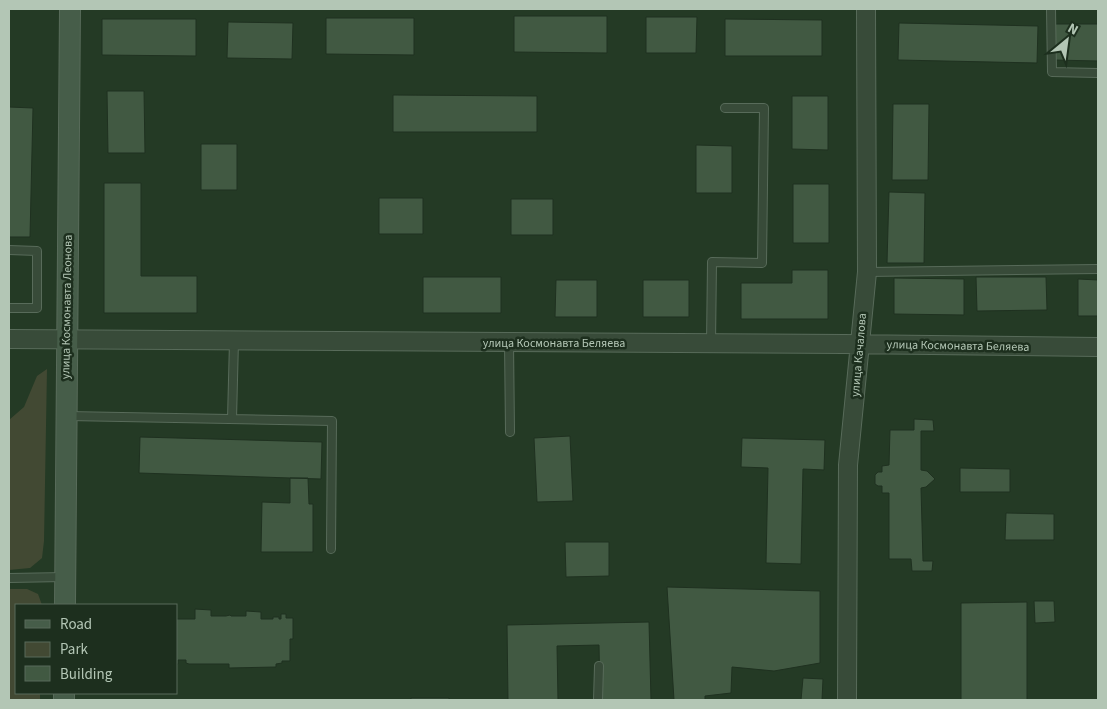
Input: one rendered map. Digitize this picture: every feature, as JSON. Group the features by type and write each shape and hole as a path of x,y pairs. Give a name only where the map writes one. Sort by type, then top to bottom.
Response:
{"main road":[{"name":"улица Космонавта Леонова","path":"65,604 70,9"}],"street":[{"name":"улица Качалова","path":"847,700 848,465 867,272 866,9"},
{"name":"улица Космонавта Беляева","path":"9,339 1098,347"}],"lane":[{"path":"1051,9 1052,72 1098,73"},
{"path":"711,344 712,262 762,263 764,108 725,108"},
{"path":"9,250 37,250 37,308 9,308"},
{"path":"867,272 1098,268"},
{"path":"232,419 234,340"},
{"path":"508,342 510,432"},
{"path":"66,416 332,420 330,549"},
{"path":"9,578 65,577"},
{"path":"598,700 599,666"}],"green space":[{"path":"47,369 44,541 42,558 30,568 9,570 9,420 24,407 37,376"},
{"path":"9,589 27,589 38,594 42,604 15,604 15,694 40,694 40,700 9,700"}],"building":[{"path":"514,16 607,16 607,53 514,52"},
{"path":"646,17 697,17 696,53 646,53"},
{"path":"326,18 414,18 414,55 326,54"},
{"path":"102,19 196,19 196,56 102,55"},
{"path":"725,19 822,20 822,56 725,56"},
{"path":"228,22 293,23 292,59 227,58"},
{"path":"899,23 1038,26 1037,63 898,60"},
{"path":"1055,24 1098,24 1098,61 1054,60"},
{"path":"107,91 144,91 145,153 108,153"},
{"path":"393,95 537,96 537,132 393,132"},
{"path":"792,96 828,96 828,150 792,149"},
{"path":"893,104 929,104 928,180 892,180"},
{"path":"9,107 33,108 30,237 9,237"},
{"path":"201,144 237,144 237,190 201,190"},
{"path":"696,145 732,146 732,193 696,193"},
{"path":"104,183 141,183 141,276 197,276 197,313 104,313"},
{"path":"793,184 829,184 829,243 793,243"},
{"path":"889,192 925,193 924,263 887,263"},
{"path":"379,198 423,198 423,234 379,234"},
{"path":"511,199 553,199 553,235 511,235"},
{"path":"792,270 828,270 828,319 741,319 741,283 792,283"},
{"path":"423,277 501,277 501,313 423,313"},
{"path":"976,277 1046,277 1047,310 977,311"},
{"path":"894,278 964,279 964,315 894,314"},
{"path":"1078,279 1098,280 1098,316 1078,316"},
{"path":"556,280 597,280 597,317 555,317"},
{"path":"643,280 689,280 689,317 643,317"},
{"path":"914,419 933,420 934,431 921,431 921,470 927,471 935,479 926,487 921,488 923,561 933,561 932,571 912,571 911,559 889,559 889,493 882,493 882,486 875,484 875,475 878,472 882,472 882,466 889,465 890,430 914,430"},
{"path":"570,436 573,501 537,502 534,438"},
{"path":"140,437 322,442 321,479 139,473"},
{"path":"742,438 825,440 824,470 803,469 801,564 766,563 768,468 741,467"},
{"path":"960,468 1010,469 1010,492 960,492"},
{"path":"290,478 308,478 309,504 313,504 313,552 261,552 262,502 290,503"},
{"path":"1006,513 1054,514 1054,540 1005,540"},
{"path":"565,542 609,542 609,576 566,577"},
{"path":"667,587 820,591 820,663 774,671 732,667 731,693 705,696 705,700 674,700"},
{"path":"1034,601 1054,601 1055,622 1035,623"},
{"path":"1027,602 1027,700 961,700 961,603"},
{"path":"195,609 211,610 211,616 246,616 246,611 261,612 261,619 279,617 281,619 281,614 286,614 286,618 293,618 293,639 290,639 290,661 282,661 282,663 276,664 276,667 229,668 229,664 189,664 186,663 186,660 178,660 178,619 195,619"},
{"path":"649,622 651,700 600,700 599,645 557,646 558,700 508,700 507,625"},
{"path":"803,678 823,679 822,700 801,700"},
{"path":"411,698 449,698 449,700 411,700"}]}
